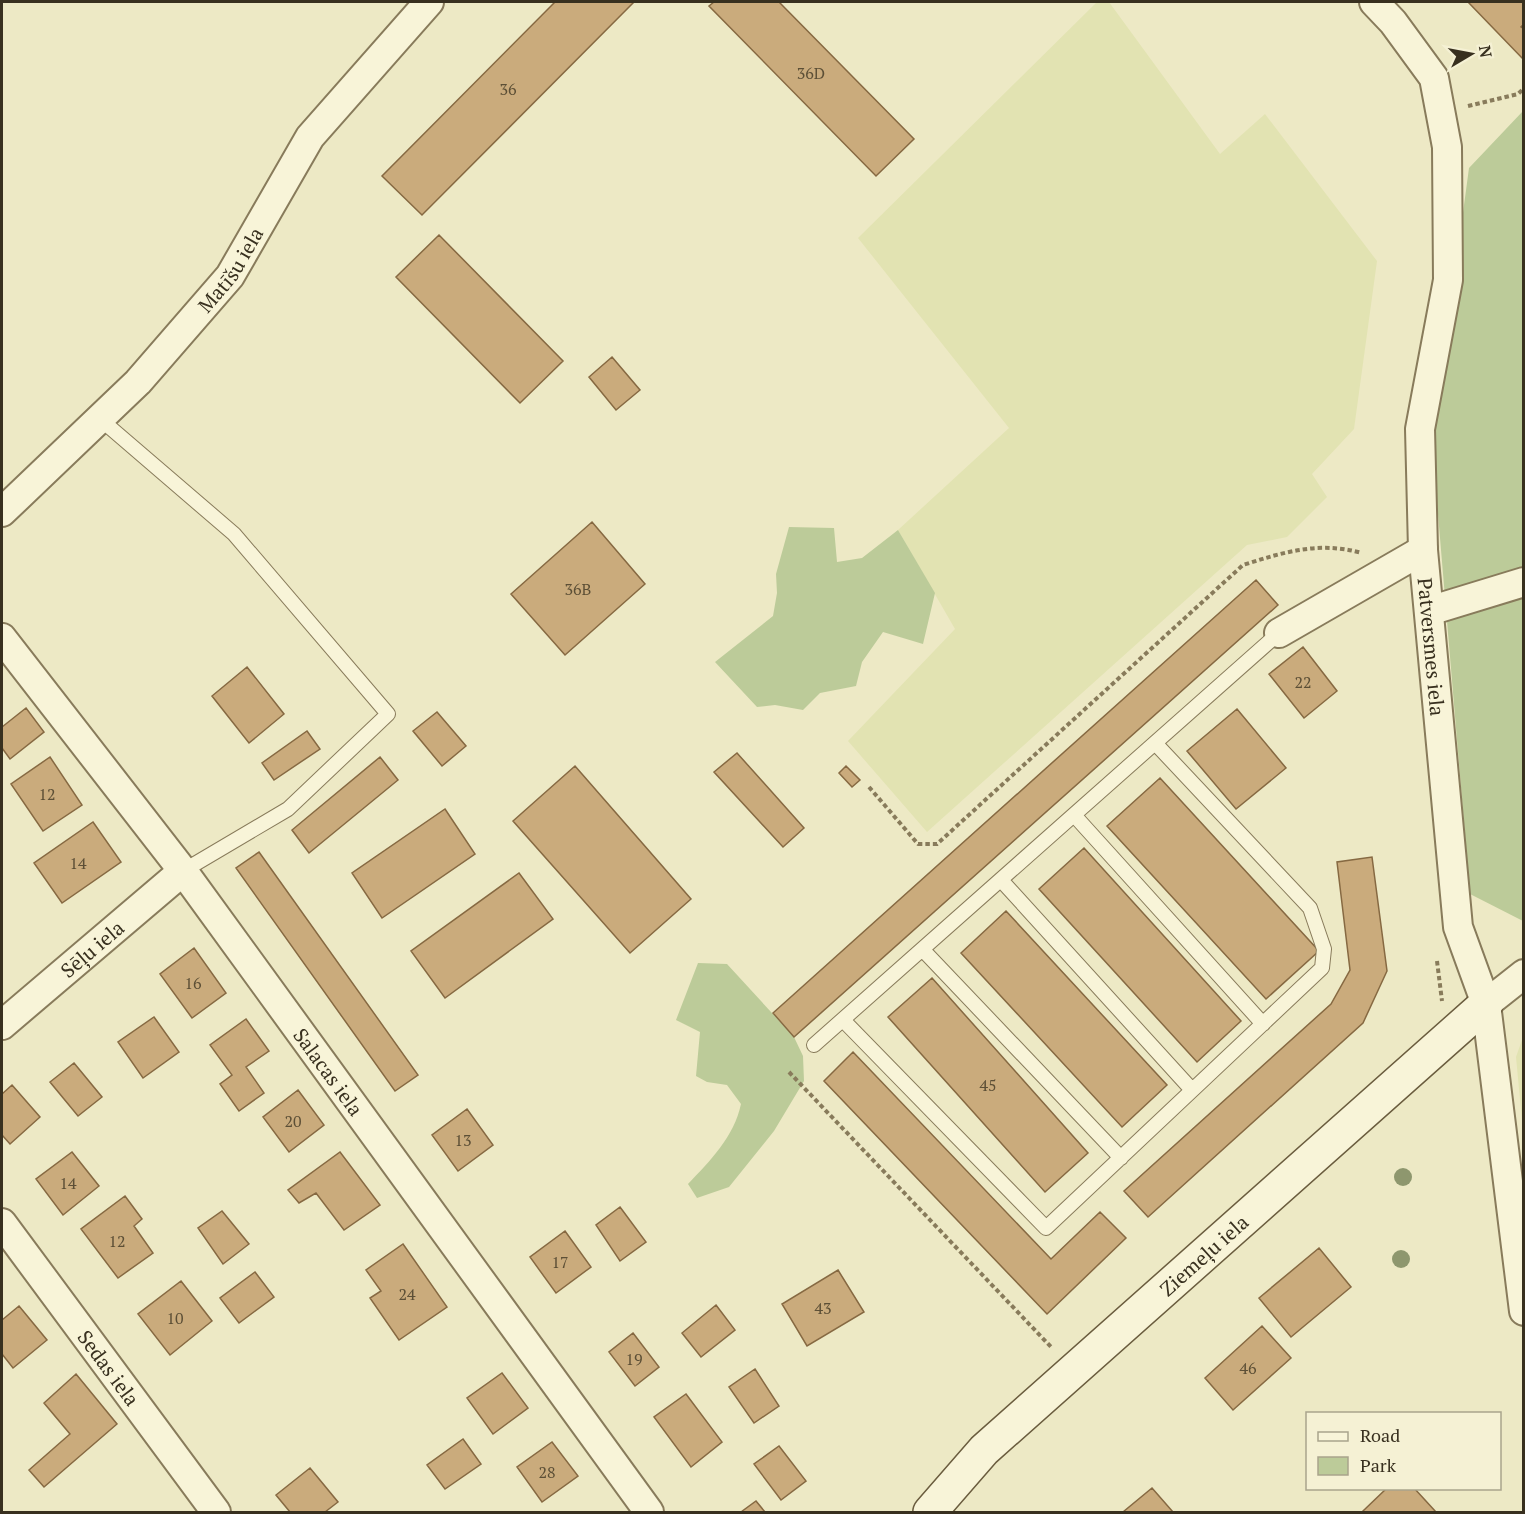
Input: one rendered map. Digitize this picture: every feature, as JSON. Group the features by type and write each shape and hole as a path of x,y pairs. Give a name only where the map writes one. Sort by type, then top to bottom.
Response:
{"street":[{"name":"Matīšu iela","path":"2,512 138,382 230,276 310,137 429,2"},
{"name":"Patversmes iela","path":"1374,2 1393,22 1434,78 1447,147 1448,280 1420,429 1411,556 1429,612 1458,927 1486,1004 1524,1311"},
{"path":"1279,633 1411,556"},
{"path":"1429,612 1524,582"},
{"name":"Salacas iela","path":"2,638 183,871 649,1512"},
{"name":"Sēļu iela","path":"2,1025 183,871"},
{"path":"1486,1004 1524,974"},
{"name":"Ziemeļu iela","path":"930,1512 984,1450 1486,1004"},
{"name":"Sedas iela","path":"2,1223 216,1512"}],"lane":[{"path":"99,418 234,534 388,714 288,809 183,871"},
{"path":"814,1045 1279,633"},
{"path":"843,1020 1046,1228 1322,968 1324,949 1310,908 1155,743"},
{"path":"1074,815 1263,1024"},
{"path":"1001,880 1192,1090"},
{"path":"923,950 1120,1158"}],"path":[{"path":"1441,112 1518,93 1524,87"},
{"path":"869,787 918,844 937,844 1243,565 1282,553 1336,546 1411,556"},
{"path":"789,1072 1074,1370"}],"green space":[{"path":"1097,2 1109,2 1220,154 1265,114 1377,261 1354,429 1312,474 1327,497 1287,537 1247,545 927,832 848,741 955,629 898,530 1009,428 858,238"},
{"path":"1523,111 1523,921 1470,894 1432,443 1469,168"},
{"path":"789,527 834,528 837,562 862,558 898,530 935,593 923,644 883,632 862,662 856,686 820,693 803,710 775,705 757,707 715,662 773,616 777,593 776,574"},
{"path":"698,963 727,964 794,1037 803,1056 804,1081 774,1131 729,1187 697,1198 688,1184 727,1138 741,1104 727,1085 707,1082 696,1076 700,1032 676,1020"},
{"path":"1523,1037 1523,1131 1516,1057"}],"building":[{"path":"555,2 634,2 422,215 382,176"},
{"path":"714,2 779,2 914,139 876,176 709,6"},
{"path":"1468,2 1524,2 1524,24 1521,27 1524,29 1523,59"},
{"path":"439,235 563,361 520,403 396,277"},
{"path":"612,357 640,390 616,410 589,377"},
{"path":"592,522 645,584 565,655 511,594"},
{"path":"1256,580 1278,605 794,1037 773,1013"},
{"path":"1303,647 1337,691 1304,718 1269,674"},
{"path":"247,667 284,714 249,743 212,696"},
{"path":"26,708 44,732 10,759 2,748 2,727"},
{"path":"1237,709 1286,768 1236,809 1187,751"},
{"path":"437,712 466,746 442,766 413,731"},
{"path":"307,731 320,749 274,780 262,763"},
{"path":"737,753 804,828 783,847 714,772"},
{"path":"50,757 82,805 43,831 11,784"},
{"path":"380,757 398,780 309,853 292,830"},
{"path":"575,766 691,899 630,953 513,821"},
{"path":"846,766 860,780 852,787 839,773"},
{"path":"1160,778 1319,951 1266,999 1107,826"},
{"path":"445,809 475,854 382,918 352,873"},
{"path":"93,822 121,862 62,903 34,863"},
{"path":"1084,848 1241,1021 1197,1062 1039,889"},
{"path":"259,852 418,1075 395,1091 236,868"},
{"path":"1372,857 1387,971 1363,1023 1148,1217 1124,1191 1331,1004 1350,970 1337,862"},
{"path":"519,873 553,919 445,998 411,951"},
{"path":"1006,911 1167,1085 1122,1127 961,953"},
{"path":"194,948 226,993 192,1018 160,974"},
{"path":"932,978 1088,1153 1045,1192 888,1017"},
{"path":"154,1017 179,1052 143,1078 118,1042"},
{"path":"246,1019 269,1051 246,1067 264,1093 239,1111 220,1084 232,1075 210,1045"},
{"path":"853,1052 1051,1259 1100,1212 1126,1238 1047,1314 824,1081"},
{"path":"74,1063 102,1097 78,1116 50,1082"},
{"path":"12,1085 40,1117 10,1144 2,1135 2,1094"},
{"path":"298,1090 324,1125 289,1152 263,1117"},
{"path":"467,1109 493,1145 458,1171 432,1135"},
{"path":"72,1152 99,1186 63,1215 36,1179"},
{"path":"340,1152 380,1205 344,1230 316,1193 299,1203 288,1190"},
{"path":"125,1196 142,1219 134,1226 153,1253 118,1278 81,1229"},
{"path":"620,1207 646,1242 620,1261 596,1225"},
{"path":"222,1211 249,1244 223,1264 198,1228"},
{"path":"565,1231 591,1267 556,1293 530,1257"},
{"path":"403,1244 447,1307 399,1340 370,1298 381,1291 366,1270"},
{"path":"1319,1248 1351,1287 1291,1337 1259,1298"},
{"path":"838,1270 864,1312 807,1346 782,1304"},
{"path":"255,1272 274,1297 239,1323 220,1298"},
{"path":"181,1281 212,1321 170,1355 138,1314"},
{"path":"716,1305 735,1330 701,1357 682,1333"},
{"path":"19,1306 47,1340 13,1368 2,1354 2,1320"},
{"path":"1262,1326 1291,1358 1233,1410 1205,1378"},
{"path":"633,1333 659,1367 635,1386 609,1352"},
{"path":"755,1369 779,1406 754,1423 729,1387"},
{"path":"502,1373 528,1408 493,1434 467,1398"},
{"path":"76,1374 117,1424 44,1487 29,1470 70,1434 44,1403"},
{"path":"686,1394 722,1442 691,1467 654,1417"},
{"path":"463,1439 481,1464 445,1489 427,1465"},
{"path":"552,1442 578,1476 542,1502 517,1467"},
{"path":"779,1446 806,1481 781,1500 754,1464"},
{"path":"310,1468 338,1502 325,1512 290,1512 276,1495"},
{"path":"1152,1488 1173,1512 1123,1512"},
{"path":"1385,1490 1416,1490 1436,1512 1364,1512"},
{"path":"756,1501 765,1512 741,1512"}]}
